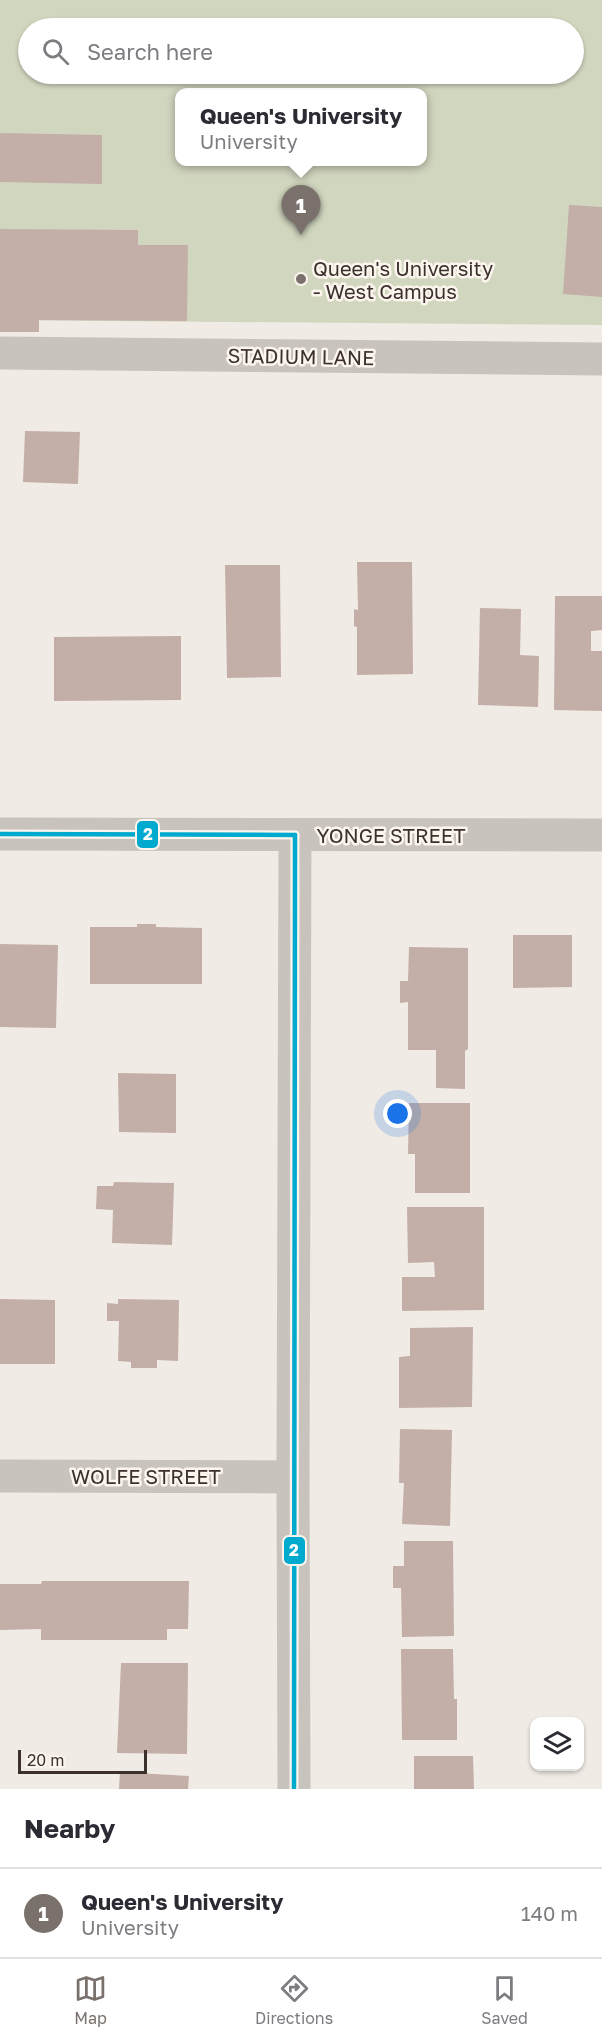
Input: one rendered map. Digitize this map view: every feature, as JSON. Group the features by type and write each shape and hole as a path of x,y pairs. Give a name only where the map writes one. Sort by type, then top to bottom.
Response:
{"street":[{"name":"STADIUM LANE","path":"0,353 602,359"},
{"name":"YONGE STREET","path":"0,834 602,835"},
{"path":"294,1789 295,835"},
{"name":"WOLFE STREET","path":"0,1476 293,1477"}],"green space":[{"name":"Queen's University - West Campus","path":"0,0 602,0 602,325 0,320"}],"building":[{"path":"0,133 102,135 102,184 0,182"},
{"path":"569,205 602,207 602,297 563,294"},
{"path":"0,229 138,230 138,245 188,245 187,321 39,320 39,332 0,332"},
{"path":"25,431 80,432 78,484 23,482"},
{"path":"357,562 412,562 413,674 357,675 357,627 354,626 354,609 358,610"},
{"path":"225,565 280,565 281,677 227,678"},
{"path":"555,596 602,596 602,630 591,631 591,651 602,651 602,711 554,710"},
{"path":"480,608 521,609 520,655 539,656 538,707 478,705"},
{"path":"181,636 181,700 54,701 54,637"},
{"path":"137,924 156,924 156,927 202,928 202,984 90,984 90,927 137,927"},
{"path":"513,935 572,935 572,987 513,988"},
{"path":"0,944 58,945 56,1028 0,1027"},
{"path":"409,947 468,948 468,1049 465,1051 465,1089 436,1088 436,1050 408,1050 408,1002 400,1003 400,981 408,981"},
{"path":"118,1073 176,1074 176,1133 119,1132"},
{"path":"409,1103 470,1103 470,1193 415,1193 415,1154 408,1154"},
{"path":"114,1182 174,1183 172,1245 112,1243 113,1210 96,1209 97,1186 113,1186"},
{"path":"407,1207 484,1207 484,1310 402,1311 402,1277 435,1277 434,1262 408,1263"},
{"path":"0,1299 55,1300 55,1364 0,1364"},
{"path":"118,1299 179,1300 178,1361 157,1360 157,1368 131,1368 131,1362 118,1361 119,1321 107,1321 107,1303 118,1304"},
{"path":"473,1327 472,1407 399,1408 399,1357 410,1356 410,1328"},
{"path":"400,1429 452,1430 450,1526 402,1524 404,1483 399,1483"},
{"path":"404,1541 453,1541 454,1636 402,1637 401,1588 393,1588 393,1566 404,1566"},
{"path":"42,1581 189,1581 188,1629 167,1629 167,1640 41,1640 41,1629 0,1630 0,1584 41,1584"},
{"path":"401,1649 453,1649 454,1699 457,1699 457,1740 402,1740"},
{"path":"121,1663 188,1663 187,1754 117,1753"},
{"path":"414,1756 473,1756 474,1789 414,1789"},
{"path":"120,1772 189,1776 188,1789 119,1789"}],"transit line":[{"name":"2","path":"0,834 295,835"},
{"name":"2","path":"294,1789 295,835"}],"place":[{"name":"Queen's University","path":"301,235"},
{"name":"Queen's University - West Campus","path":"301,279"}]}
